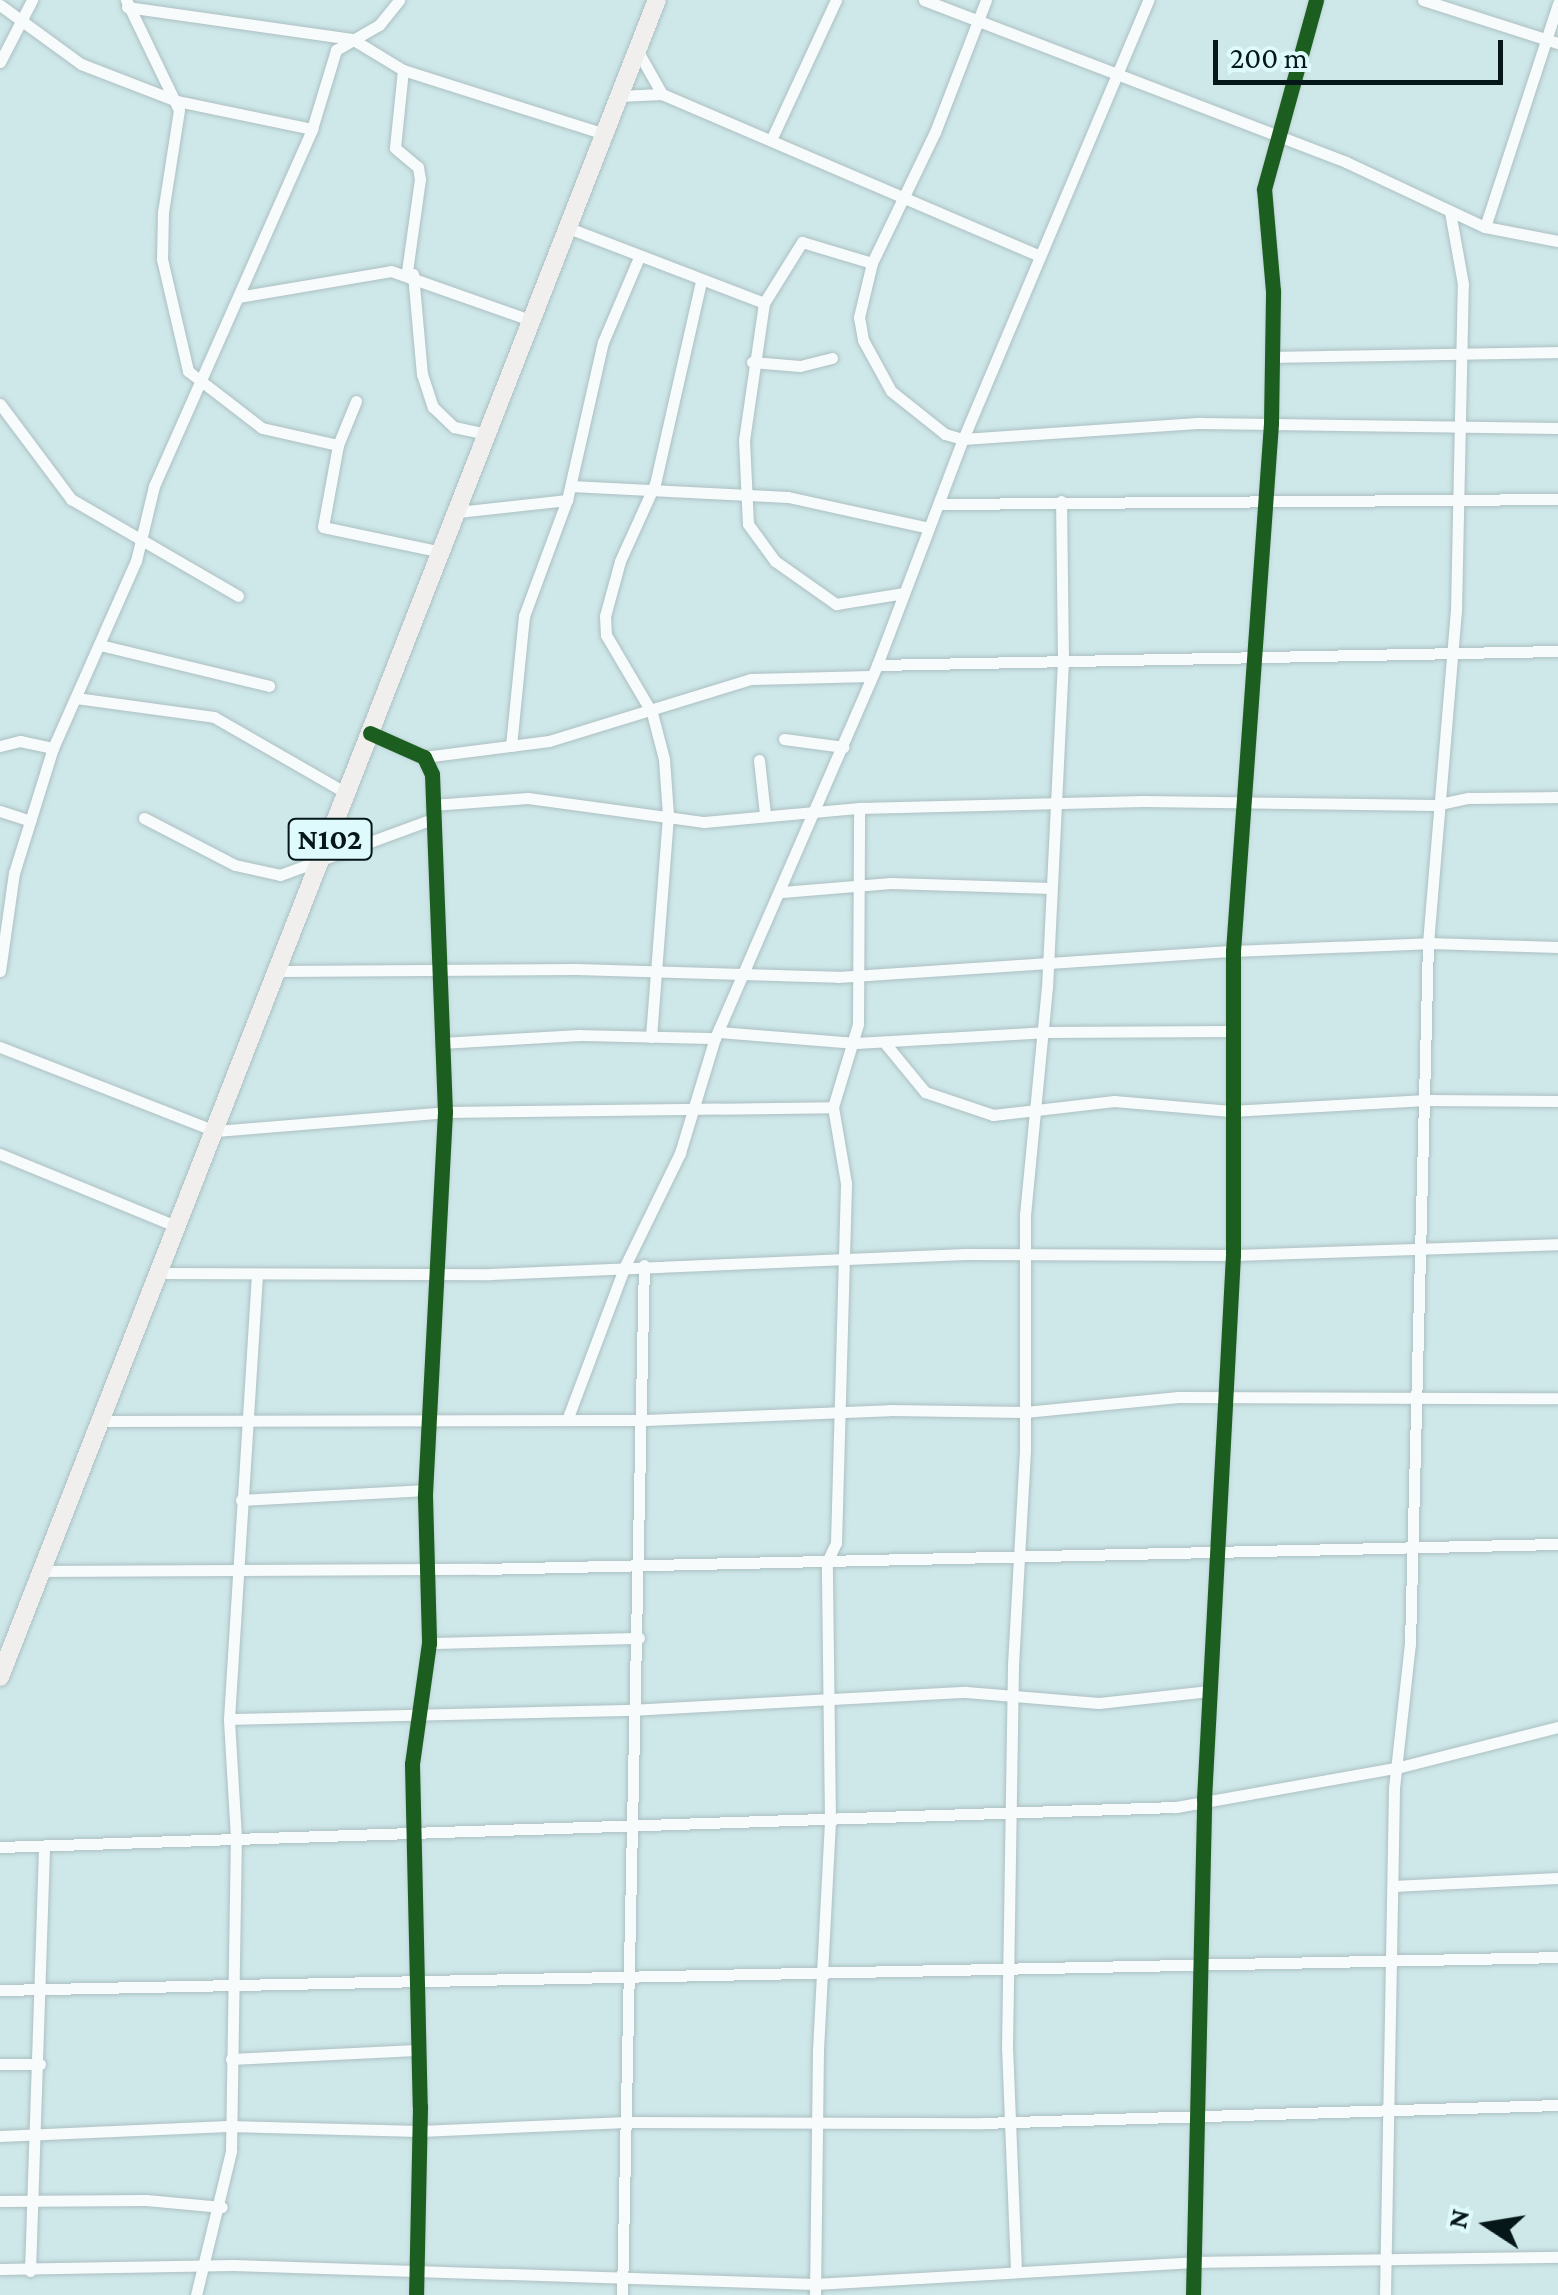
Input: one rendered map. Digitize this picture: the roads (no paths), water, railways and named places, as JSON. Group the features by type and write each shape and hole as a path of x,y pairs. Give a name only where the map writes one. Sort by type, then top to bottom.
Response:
{"main road":[{"name":"N102","path":"0,1677 657,0"}],"street":[{"path":"0,62 32,0"},
{"path":"0,970 6,910 53,748 142,543 151,496 312,129 336,50 379,25 399,0"},
{"path":"770,140 836,0"},
{"path":"924,0 1275,135 1485,227 1558,241"},
{"path":"986,0 872,263 859,317 875,366 892,391 946,434 963,439 1272,424 1558,428"},
{"path":"567,1420 624,1268 680,1153 717,1035 782,892 874,670 963,439 1148,0"},
{"path":"1193,2295 1204,1799 1232,1255 1233,950 1272,424 1273,358 1264,189 1275,135 1316,0"},
{"path":"1422,0 1558,43"},
{"path":"127,3 352,39 402,70 602,133"},
{"path":"127,3 177,101 162,259 188,371 262,428 338,445"},
{"path":"1485,227 1558,4"},
{"path":"0,5 80,64 177,101 312,129"},
{"path":"637,50 662,94"},
{"path":"402,70 395,148 418,167 420,179 410,273 422,374 433,407 454,427 487,434"},
{"path":"618,96 639,90 662,94 1040,256"},
{"path":"1385,2295 1392,1886 1396,1768 1412,1550 1428,943 1435,805 1453,654 1463,284 1450,212"},
{"path":"566,227 700,282 764,303"},
{"path":"872,263 802,242 764,303 752,362 743,498 763,547 818,594 840,604 904,593"},
{"path":"511,746 524,616 567,500 603,342 639,256"},
{"path":"238,297 376,272 410,273 530,320"},
{"path":"652,1037 660,970 668,816 663,747 652,713 604,628 620,561 650,495 700,282"},
{"path":"1273,358 1558,352"},
{"path":"752,362 800,366 832,358"},
{"path":"356,401 338,445 323,527 442,552"},
{"path":"0,404 70,500 238,596"},
{"path":"570,486 650,495 788,497 930,528"},
{"path":"939,504 1264,505 1456,498 1558,499"},
{"path":"458,512 567,500"},
{"path":"1016,2270 1008,1969 1013,1696 1025,1412 1025,1253 1033,1114 1044,1032 1063,661 1061,502"},
{"path":"100,645 270,686"},
{"path":"370,733 424,758 511,746 652,713 751,679 1254,654 1558,651"},
{"path":"76,698 214,718 348,794"},
{"path":"784,739 842,747"},
{"path":"0,746 20,740 53,748"},
{"path":"416,2295 420,2131 412,1830 416,1713 429,1643 426,1490 440,1274 445,1112 436,973 432,774 424,758"},
{"path":"758,760 765,814"},
{"path":"144,818 256,872 294,872 432,812 528,798 724,822 765,814 859,808 1246,800 1435,805 1469,798 1558,796"},
{"path":"815,2290 816,2124 830,1822 827,1562 836,1543 844,1261 845,1170 834,1107 856,1043 859,808"},
{"path":"0,811 30,822"},
{"path":"782,892 857,885 1052,888"},
{"path":"279,972 660,970 746,976 855,975 1233,950 1428,943 1558,947"},
{"path":"441,1044 717,1035 856,1043 1044,1032 1230,1032"},
{"path":"884,1042 937,1100 992,1115 1033,1114 1114,1101 1232,1110 1426,1100 1558,1101"},
{"path":"0,1047 216,1131 445,1112 694,1104 834,1107"},
{"path":"0,1154 178,1227"},
{"path":"160,1273 440,1274 1025,1253 1232,1255 1558,1244"},
{"path":"622,2295 630,1975 630,1710 640,1638 637,1565 645,1420 644,1265"},
{"path":"196,2295 222,2207 232,2151 228,2126 236,1838 229,1718 257,1275"},
{"path":"98,1421 645,1420 1025,1412 1222,1396 1558,1398"},
{"path":"241,1500 426,1490"},
{"path":"42,1571 827,1562 1558,1544"},
{"path":"429,1643 640,1638"},
{"path":"229,1718 630,1710 827,1699 1013,1696 1099,1703 1209,1691"},
{"path":"0,1847 412,1830 629,1828 1013,1816 1176,1807 1396,1768 1558,1727"},
{"path":"30,2271 31,2202 38,2136 44,1847"},
{"path":"1392,1886 1558,1878"},
{"path":"0,1990 416,1977 1203,1968 1558,1957"},
{"path":"231,2058 416,2050"},
{"path":"0,2064 40,2064"},
{"path":"0,2136 228,2126 420,2131 626,2122 816,2124 1386,2113 1558,2105"},
{"path":"0,2201 146,2200 222,2207"},
{"path":"0,2269 207,2266 622,2276 815,2290 1016,2270 1194,2262 1386,2263 1558,2258"}]}
